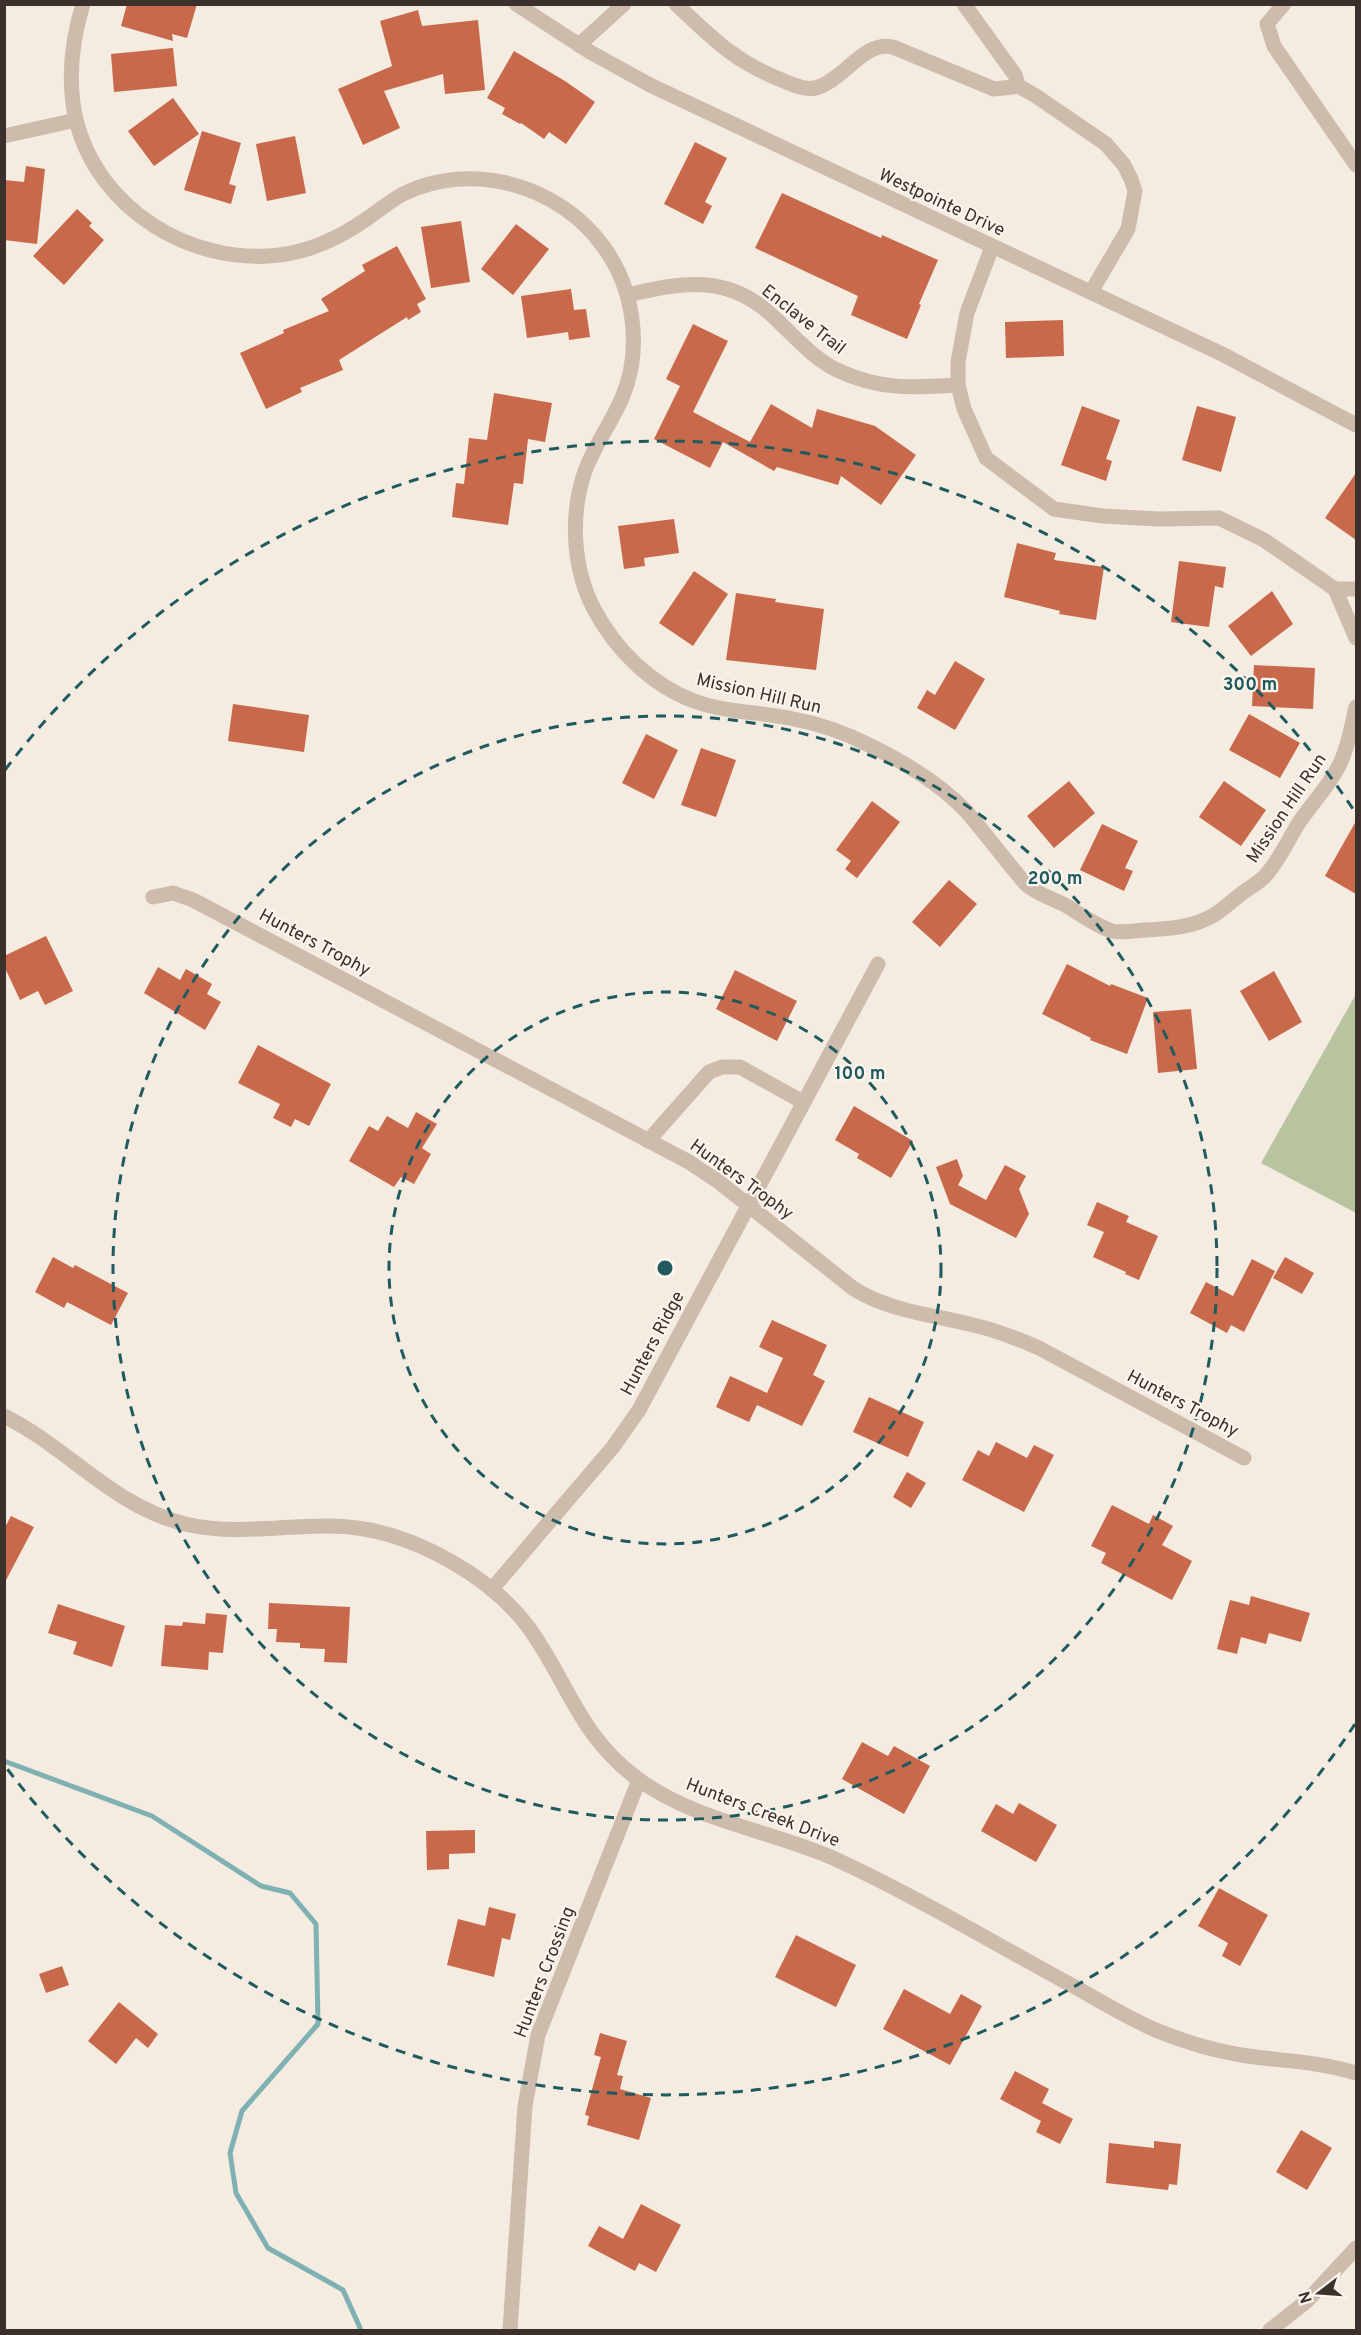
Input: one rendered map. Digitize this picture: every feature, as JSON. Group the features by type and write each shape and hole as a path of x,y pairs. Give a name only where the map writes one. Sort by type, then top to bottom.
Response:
{"street":[{"name":"Mission Hill Run","path":"83,4 76,28 71,62 72,96 82,139 93,160 121,199 140,217 162,232 233,256 285,255 330,241 410,191 451,180 471,178 515,185 540,194 579,218 596,236 610,256 628,295 633,328 632,362 625,393 584,474 578,503 575,538 580,570 590,603 605,629 624,653 670,689 695,701 726,709 787,717 812,723 869,745 933,784 962,808 1027,885 1113,931 1164,929 1206,919 1265,877 1342,761 1356,707"},
{"name":"Westpointe Drive","path":"516,4 579,45 650,85 1222,354 1356,425"},
{"path":"579,45 624,4"},
{"path":"676,4 723,49 765,74 801,88 815,88 827,83 864,54 883,45 893,47 994,89 1008,89 1017,81 1015,75 964,4"},
{"path":"1284,4 1267,24 1274,46 1356,165"},
{"path":"1015,84 1106,144 1124,165 1131,179 1135,191 1128,229 1091,292"},
{"path":"4,136 76,120"},
{"path":"992,247 971,300 961,335 958,385 964,410 986,458 1054,509 1102,516 1159,519 1219,518 1264,540 1335,589 1355,631 1356,638"},
{"name":"Enclave Trail","path":"628,295 677,284 699,283 720,286 759,304 813,355 834,369 878,385 899,388 958,385"},
{"path":"1335,589 1356,589"},
{"name":"Hunters Trophy","path":"153,897 173,892 194,900 689,1162 748,1205 854,1289 873,1301 907,1311 970,1324 1039,1348 1244,1458"},
{"name":"Hunters Ridge","path":"492,1589 627,1428 650,1391 878,964"},
{"path":"648,1140 709,1072 722,1066 740,1067 804,1102"},
{"name":"Hunters Creek Drive","path":"4,1416 46,1441 114,1493 159,1516 205,1528 231,1531 326,1526 353,1527 386,1533 448,1560 492,1589 527,1625 586,1727 602,1746 639,1780 683,1804 790,1841 865,1874 1155,2030 1214,2050 1245,2056 1310,2062 1356,2073"},
{"name":"Hunters Crossing","path":"510,2331 525,2106 538,2035 639,1780"},
{"path":"1270,2331 1306,2301 1356,2248"}],"green space":[{"path":"1356,994 1356,1213 1261,1163"}],"building":[{"path":"127,4 197,4 187,38 172,34 173,41 121,26"},
{"path":"418,10 422,26 478,20 485,90 445,94 443,74 384,91 400,128 363,145 338,89 392,66 380,21"},
{"path":"173,48 177,86 114,92 111,54"},
{"path":"514,51 595,102 566,144 549,132 544,139 521,123 502,114 505,108 487,98"},
{"path":"173,98 199,134 154,166 128,131"},
{"path":"202,131 241,143 229,184 236,186 231,204 184,190"},
{"path":"295,136 306,193 267,201 256,144"},
{"path":"695,142 727,158 705,202 712,206 703,224 664,204"},
{"path":"26,166 45,169 37,244 4,240 4,180 24,182"},
{"path":"782,193 881,238 882,235 938,260 907,339 851,315 858,296 755,248"},
{"path":"77,209 92,223 89,226 104,240 64,285 33,256"},
{"path":"461,221 470,282 431,288 421,227"},
{"path":"516,224 549,249 513,295 481,269"},
{"path":"397,246 426,299 417,304 421,312 408,320 407,317 339,360 343,370 300,388 302,392 266,409 240,353 284,333 283,330 329,311 321,299 365,271 362,265"},
{"path":"571,289 574,310 586,309 590,337 569,340 568,332 527,338 521,296"},
{"path":"1063,320 1064,356 1006,358 1005,322"},
{"path":"693,324 728,341 693,412 750,442 771,404 812,428 817,409 875,426 916,455 881,505 841,476 838,485 777,467 774,471 723,442 710,468 654,439 680,386 666,379"},
{"path":"494,393 552,403 545,442 528,439 523,484 514,483 508,525 452,517 456,483 464,484 469,438 487,440"},
{"path":"1082,406 1120,420 1106,459 1112,461 1106,481 1061,465"},
{"path":"1197,406 1236,417 1221,472 1182,460"},
{"path":"1356,473 1356,540 1325,518"},
{"path":"674,519 679,553 644,558 645,566 624,569 618,526"},
{"path":"1017,543 1056,553 1054,560 1104,567 1096,620 1059,614 1060,611 1004,597"},
{"path":"1179,561 1226,567 1223,588 1215,586 1209,627 1171,622"},
{"path":"694,571 728,594 693,646 659,623"},
{"path":"1272,591 1293,624 1251,656 1228,626"},
{"path":"736,593 776,599 775,602 824,609 816,670 726,660"},
{"path":"955,661 985,679 955,730 917,708 927,690 935,695"},
{"path":"1254,665 1315,668 1313,709 1252,706"},
{"path":"233,704 309,715 304,752 228,741"},
{"path":"1249,714 1300,743 1280,778 1229,750"},
{"path":"646,734 678,750 654,799 622,783"},
{"path":"701,748 736,760 716,817 681,805"},
{"path":"1069,781 1095,813 1054,848 1027,816"},
{"path":"1224,781 1266,810 1241,846 1199,817"},
{"path":"872,801 900,822 857,878 845,869 851,861 836,850"},
{"path":"1356,821 1356,894 1325,876"},
{"path":"1102,824 1138,841 1125,868 1133,871 1124,891 1080,870"},
{"path":"949,880 977,904 940,947 912,922"},
{"path":"46,936 73,991 45,1005 38,991 20,1000 4,966 4,956"},
{"path":"1067,964 1110,986 1111,984 1148,998 1127,1054 1090,1040 1091,1038 1042,1014"},
{"path":"158,967 180,980 186,969 212,984 207,994 221,1002 205,1030 144,993"},
{"path":"735,970 797,1001 777,1041 716,1009"},
{"path":"1274,971 1302,1022 1269,1041 1240,991"},
{"path":"1191,1009 1197,1069 1158,1073 1153,1012"},
{"path":"258,1045 331,1084 309,1126 295,1119 291,1127 273,1118 280,1104 238,1083"},
{"path":"854,1106 913,1141 891,1178 857,1158 859,1154 835,1140"},
{"path":"416,1112 437,1124 422,1148 431,1154 414,1184 401,1177 394,1187 349,1161 369,1126 378,1131 387,1116 408,1128"},
{"path":"957,1159 963,1176 958,1185 986,1200 1005,1165 1026,1176 1019,1189 1029,1214 1016,1238 950,1204 936,1167"},
{"path":"1097,1202 1129,1216 1126,1222 1158,1236 1139,1280 1093,1257 1104,1232 1087,1225"},
{"path":"53,1257 73,1268 75,1265 128,1293 111,1325 67,1302 64,1308 35,1292"},
{"path":"1285,1257 1314,1273 1302,1294 1273,1278"},
{"path":"1252,1259 1275,1271 1244,1332 1231,1325 1227,1333 1190,1313 1206,1282 1233,1296"},
{"path":"772,1320 827,1345 813,1375 825,1381 802,1426 757,1405 749,1422 716,1407 730,1376 767,1393 783,1358 759,1347"},
{"path":"869,1397 924,1422 908,1457 853,1432"},
{"path":"996,1442 1027,1458 1034,1445 1054,1455 1024,1512 962,1480 978,1450 989,1456"},
{"path":"907,1472 926,1483 911,1508 893,1497"},
{"path":"1112,1505 1149,1524 1153,1515 1173,1526 1162,1545 1192,1561 1172,1600 1101,1563 1106,1553 1091,1546"},
{"path":"11,1516 34,1527 4,1584 4,1529"},
{"path":"1251,1596 1310,1613 1301,1642 1269,1633 1266,1644 1241,1637 1237,1654 1217,1649 1230,1600 1249,1605"},
{"path":"269,1603 350,1607 347,1663 324,1662 325,1649 300,1648 300,1643 276,1642 277,1629 268,1629"},
{"path":"58,1604 125,1626 112,1667 73,1654 77,1642 48,1633"},
{"path":"206,1613 227,1615 223,1653 209,1652 208,1670 161,1666 165,1625 182,1626 183,1622 205,1624"},
{"path":"862,1742 888,1756 894,1746 930,1766 904,1814 842,1779"},
{"path":"1019,1803 1057,1825 1036,1862 981,1831 996,1804 1013,1814"},
{"path":"475,1830 475,1853 449,1854 449,1869 427,1870 426,1831"},
{"path":"1219,1888 1268,1915 1240,1966 1222,1956 1228,1943 1198,1926"},
{"path":"489,1907 516,1914 510,1940 502,1938 494,1977 447,1965 458,1919 485,1926"},
{"path":"796,1935 856,1965 836,2007 775,1977"},
{"path":"62,1966 69,1985 46,1993 39,1974"},
{"path":"904,1989 950,2014 961,1994 982,2006 950,2065 883,2029"},
{"path":"119,2002 158,2034 148,2048 136,2038 116,2064 88,2041"},
{"path":"600,2033 627,2041 617,2075 623,2076 620,2089 651,2098 639,2140 587,2125 589,2116 585,2115 601,2057 594,2055"},
{"path":"1015,2071 1049,2089 1042,2103 1073,2119 1060,2144 1036,2132 1041,2121 1000,2099"},
{"path":"1301,2130 1332,2148 1307,2190 1276,2172"},
{"path":"1154,2141 1181,2144 1177,2185 1169,2184 1168,2190 1106,2183 1109,2143 1154,2148"},
{"path":"641,2204 681,2225 656,2272 639,2263 635,2271 588,2246 599,2226 623,2239"}],"waterway":[{"path":"4,1761 152,1816 261,1886 290,1893 316,1924 318,2024 242,2111 230,2153 236,2193 268,2248 343,2290 361,2330"}]}
